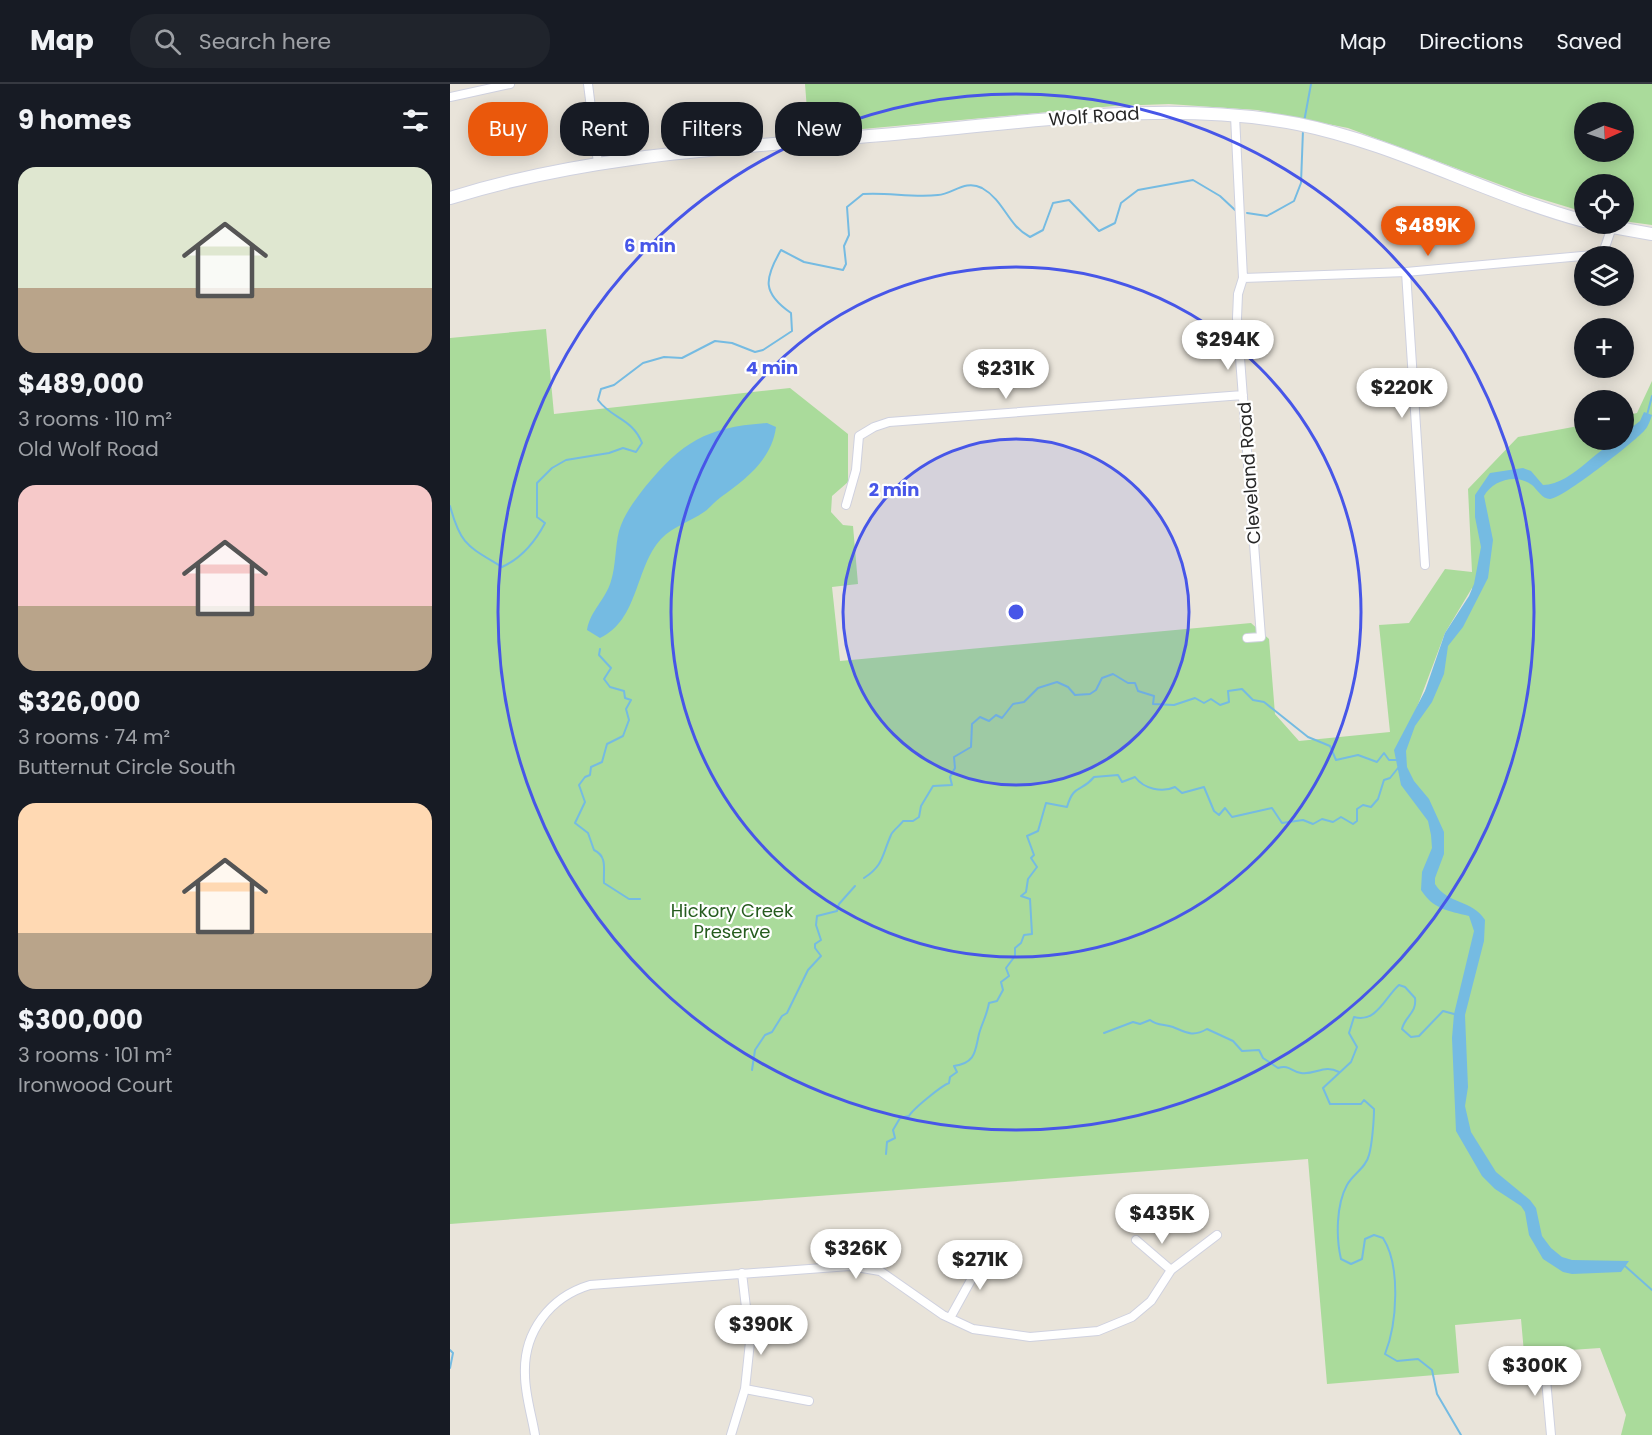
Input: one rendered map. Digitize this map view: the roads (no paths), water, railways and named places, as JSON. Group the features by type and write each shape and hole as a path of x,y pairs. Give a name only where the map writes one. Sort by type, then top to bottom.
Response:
{"main road":[{"name":"Wolf Road","path":"450,198 506,180 598,163 1088,116 1168,112 1235,116 1312,128 1397,154 1548,211 1574,218"},
{"path":"1634,231 1652,234"}],"street":[{"path":"450,97 471,87 510,84"},
{"path":"588,84 598,163"},
{"name":"Cleveland Road","path":"1235,116 1243,278 1238,294 1238,318 1260,637 1247,638"},
{"path":"1243,278 1406,272 1593,255 1604,250 1610,234"},
{"path":"1406,272 1425,565"},
{"path":"846,505 856,470 859,436 874,427 889,422 1243,395"},
{"path":"535,1435 526,1385 525,1362 540,1320 556,1302 574,1290 603,1282 850,1266 880,1271 950,1318 973,1329 1030,1337 1098,1331 1132,1317 1151,1301 1171,1270 1217,1235"},
{"path":"1136,1240 1171,1270"},
{"path":"950,1318 987,1251"},
{"path":"731,1435 745,1389 750,1342 742,1273"},
{"path":"1544,1357 1551,1435"},
{"path":"745,1389 809,1401"}],"water":[{"path":"1644,412 1652,415 1648,426 1634,440 1634,426 1640,421"},
{"path":"767,423 776,427 774,438 756,467 706,510 661,539 646,564 630,606 613,630 600,638 587,630 591,617 606,594 611,581 619,531 630,508 645,487 672,458 698,439 728,428"},
{"path":"1602,450 1622,450 1557,497 1547,499 1532,485 1519,479 1499,482 1484,496 1493,540 1488,578 1463,627 1448,646 1444,674 1432,702 1415,726 1406,751 1407,767 1414,781 1429,799 1444,832 1444,854 1435,884 1446,895 1474,909 1485,920 1484,941 1465,1015 1468,1087 1465,1106 1471,1132 1496,1172 1530,1200 1536,1208 1542,1236 1562,1257 1572,1260 1629,1261 1621,1272 1572,1274 1563,1272 1543,1259 1529,1235 1525,1212 1521,1206 1495,1189 1482,1176 1456,1131 1452,1038 1454,1014 1474,931 1469,916 1448,911 1436,905 1421,890 1422,872 1432,848 1431,835 1428,821 1401,785 1394,750 1425,691 1445,633 1469,596 1474,584 1481,547 1475,517 1475,495 1490,473 1523,468 1531,471 1543,485 1566,478"}],"waterway":[{"path":"1304,122 1311,84"},
{"path":"1247,213 1267,216 1294,201 1301,183 1303,130"},
{"path":"450,506 458,529 467,544 502,567 516,559 537,537 545,523 537,517 537,483 552,468 566,460 609,453 623,448 636,452 642,443 633,428 598,400 601,389 614,385 643,363 664,357 682,358 715,341 732,343 755,352 763,350 792,331 791,313 775,299 769,285 769,277 775,260 781,250 804,262 843,270 846,264 844,246 849,235 847,207 863,194 929,196 943,194 965,186 976,186 990,193 1016,226 1030,237 1043,230 1053,203 1069,200 1099,231 1115,223 1121,203 1138,190 1193,180 1220,196 1235,210"},
{"path":"1647,415 1652,396"},
{"path":"600,649 599,655 611,668 604,679 610,687 624,691 625,698 631,700 626,709 629,720 623,736 607,744 602,762 591,767 590,775 585,777 579,785 585,802 575,823 588,833 594,850 603,860 604,883 629,899 640,899"},
{"path":"864,878 879,864 893,831 903,821 913,821 919,817 921,806 933,786 952,785 950,777 955,768 954,757 971,747 972,724 980,717 989,721 996,715 1002,718 1013,704 1024,702 1038,688 1057,682 1068,687 1075,695 1090,694 1096,690 1102,678 1113,674 1128,683 1135,683 1138,691 1154,696 1153,704 1174,705 1195,698 1204,703 1211,699 1220,705 1229,702 1228,691 1242,689 1253,700 1264,702 1308,737 1330,746 1336,760 1358,755 1377,762 1384,753 1389,760 1397,760"},
{"path":"886,1154 887,1142 895,1138 893,1130 900,1118 909,1116 940,1088 949,1083 950,1077 957,1072 954,1066 971,1059 989,1003 997,1001 1003,990 1001,982 1009,976 1006,968 1015,956 1015,948 1021,943 1024,935 1032,934 1030,899 1021,896 1026,892 1028,879 1037,867 1031,858 1034,855 1027,836 1038,831 1046,803 1067,807 1072,794 1094,777 1118,775 1122,782 1135,777 1148,787 1165,790 1175,787 1182,793 1204,787 1214,811 1219,815 1225,808 1232,817 1272,808 1282,823 1303,820 1313,824 1322,819 1333,822 1341,817 1353,824 1357,821 1357,809 1363,805 1371,807 1378,799 1384,780 1390,778 1398,768"},
{"path":"752,1070 755,1050 765,1035 772,1032 782,1016 787,1013 808,970 821,956 815,948 815,944 821,940 816,925 817,916 837,911 839,904 855,886"},
{"path":"1454,1014 1443,1011 1419,1036 1411,1037 1402,1029 1413,1011 1415,998 1405,987 1399,985 1374,1013 1368,1017 1354,1017 1349,1033 1357,1047 1351,1062 1323,1088 1330,1104 1361,1104 1364,1100 1374,1109 1372,1139 1367,1160 1347,1185 1341,1202 1338,1232 1341,1259 1351,1264 1362,1259 1365,1239 1374,1235 1383,1238 1389,1250 1395,1279 1392,1327 1385,1354 1397,1361 1418,1359 1432,1370 1437,1394 1461,1435"},
{"path":"1104,1033 1133,1022 1140,1024 1150,1020 1190,1033 1198,1033 1207,1029 1233,1041 1242,1051 1259,1050 1263,1058 1278,1068 1285,1067 1301,1073 1324,1069 1339,1072"},
{"path":"1625,1266 1652,1290"},
{"path":"450,1350 453,1353 450,1368"}],"park label":[{"name":"Hickory Creek Preserve","path":"732,920"}]}
